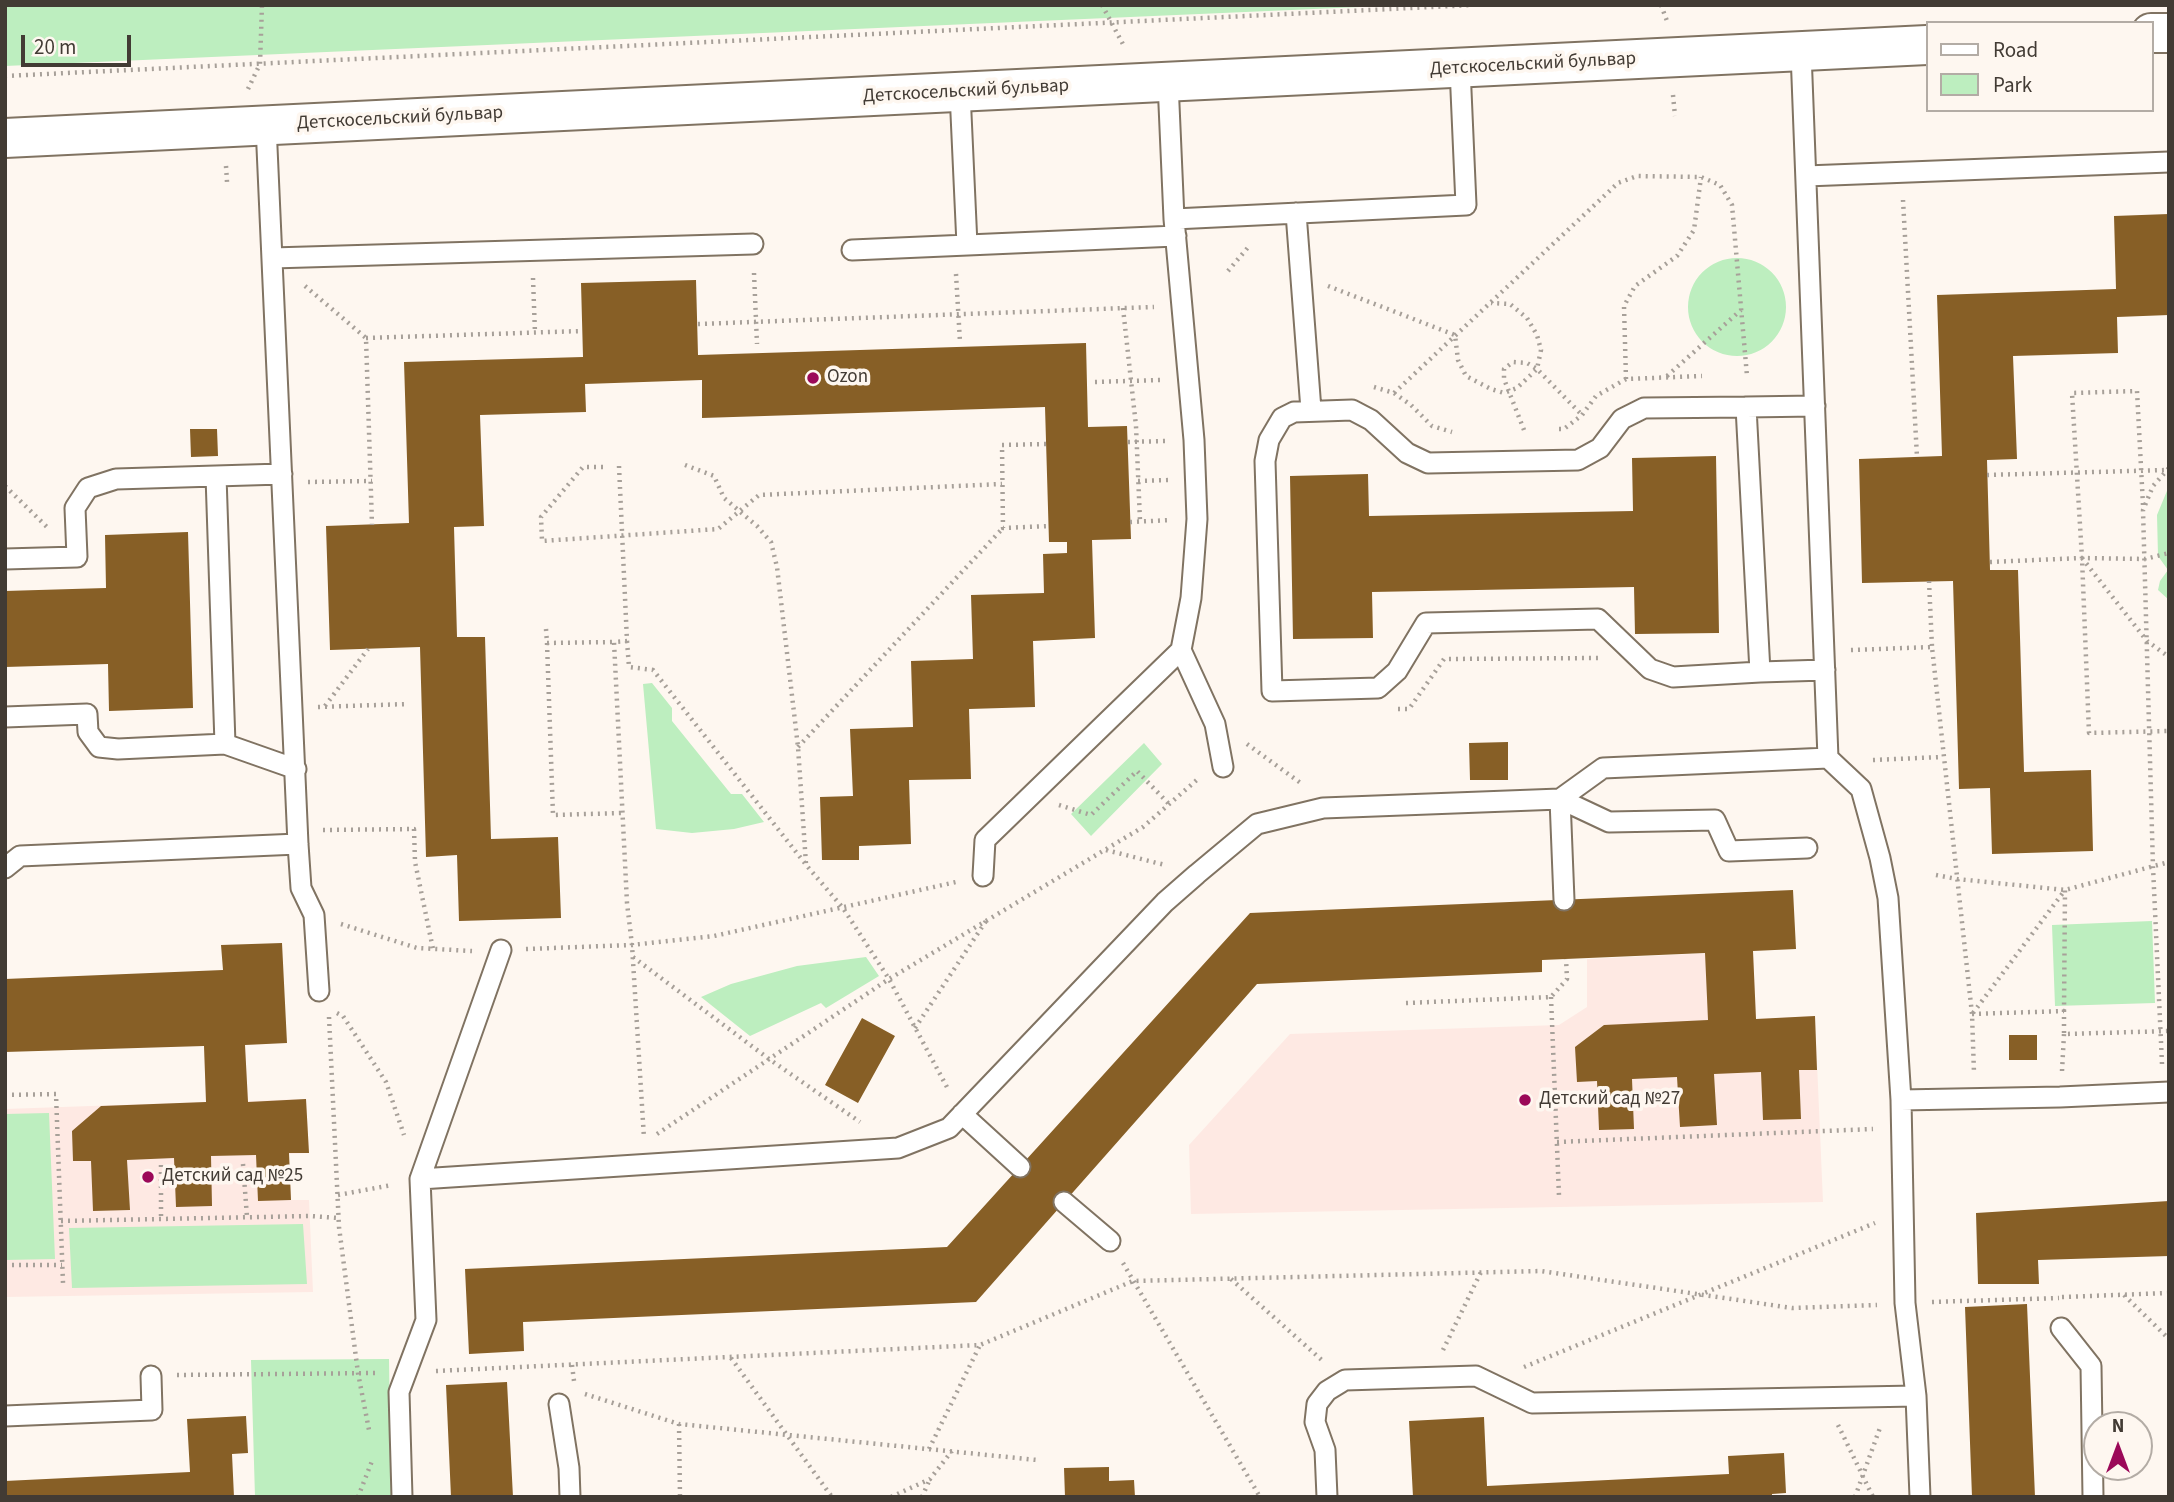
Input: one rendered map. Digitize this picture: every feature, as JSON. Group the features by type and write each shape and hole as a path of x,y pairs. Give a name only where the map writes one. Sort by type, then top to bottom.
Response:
{"street":[{"name":"Детскосельский бульвар","path":"5,138 1926,45"}],"lane":[{"path":"1801,52 1828,758 1861,789 1881,858 1888,898 1901,1100 1905,1303 1916,1396 1920,1497"},
{"path":"852,250 961,245 1175,227 1296,213 1466,205 1460,68"},
{"path":"1168,82 1175,227 1194,440 1197,519 1191,598 1181,650 1216,729 1223,767"},
{"path":"960,92 961,245"},
{"path":"266,125 301,888 314,915 319,991"},
{"path":"1806,176 2169,162"},
{"path":"1296,213 1311,410"},
{"path":"272,258 753,244"},
{"path":"1815,406 1644,408 1622,419 1600,448 1577,460 1428,463 1407,453 1371,419 1352,410 1311,410 1294,412 1282,418 1269,440 1265,461 1272,691 1378,688 1397,671 1426,624 1439,623 1598,619 1650,669 1673,677 1825,670"},
{"path":"1754,407 1760,672"},
{"path":"5,559 76,557 75,508 88,488 116,479 216,476 282,479"},
{"path":"216,476 225,744"},
{"path":"983,876 985,840 1181,650"},
{"path":"5,717 87,714 88,732 99,747 118,749 225,744 296,769"},
{"path":"1560,799 1603,768 1828,758"},
{"path":"1560,799 1564,900"},
{"path":"420,1179 898,1148 949,1128 1165,902 1196,874 1257,824 1323,808 1560,799 1609,822 1715,820 1729,851 1807,848"},
{"path":"5,868 20,856 298,837"},
{"path":"402,1497 399,1392 426,1320 420,1179 501,950"},
{"path":"1901,1100 2166,1092"},
{"path":"962,1114 1020,1167"},
{"path":"1064,1202 1110,1241"},
{"path":"2061,1328 2091,1366 2093,1497"},
{"path":"5,1416 152,1410 151,1376"},
{"path":"1327,1497 1325,1450 1315,1422 1317,1404 1327,1391 1345,1380 1476,1376 1532,1403 1916,1396"},
{"path":"559,1404 569,1468 570,1497"}],"path":[{"path":"260,64 262,5"},
{"path":"1102,5 1116,30"},
{"path":"5,76 1473,5"},
{"path":"1661,5 1665,15"},
{"path":"1902,172 1917,457"},
{"path":"1394,393 1618,183 1637,176 1701,177 1720,185 1732,205 1747,376"},
{"path":"1626,379 1624,306 1635,286 1677,256 1694,230 1701,177"},
{"path":"1228,271 1248,245 1298,241"},
{"path":"753,244 757,344"},
{"path":"960,342 961,245"},
{"path":"532,250 536,333"},
{"path":"272,258 366,338 582,331"},
{"path":"1301,276 1455,335"},
{"path":"1455,335 1458,360 1466,376 1491,389 1508,391 1517,388 1537,369 1541,350 1537,335 1527,318 1510,304 1489,303"},
{"path":"698,324 1182,306"},
{"path":"1123,308 1136,442 1140,522"},
{"path":"1666,376 1741,310"},
{"path":"366,338 372,524"},
{"path":"1524,430 1504,379 1504,369 1513,362 1527,363 1537,369 1583,415"},
{"path":"1551,429 1564,429 1583,415 1596,396 1626,379 1707,376"},
{"path":"1734,376 1763,376 1754,407"},
{"path":"1095,382 1189,379"},
{"path":"1368,385 1394,393 1432,426 1448,432 1461,431"},
{"path":"2166,1092 2160,1031 2153,867 2149,732 2145,559 2143,510 2143,470 2137,391 2072,393 2089,733 2149,732 2169,731"},
{"path":"1511,430 1537,430"},
{"path":"1128,442 1194,440"},
{"path":"1003,528 1002,444 1046,444"},
{"path":"685,465 714,476 724,498 757,526 771,542 777,567 798,747 807,866"},
{"path":"619,466 629,667 653,670 843,908 889,979 962,1114"},
{"path":"603,467 583,467 541,517 542,541 718,529 759,495 1002,484"},
{"path":"1987,475 2168,469"},
{"path":"2143,510 2153,486 2168,469"},
{"path":"282,479 372,481"},
{"path":"5,486 76,557"},
{"path":"1130,522 1197,519"},
{"path":"798,747 1003,528 1049,526"},
{"path":"1990,562 2082,558 2145,559 2169,553"},
{"path":"2082,558 2147,641 2169,657"},
{"path":"1929,581 1942,757 1972,1014 1975,1098"},
{"path":"546,629 553,815 623,813"},
{"path":"547,643 627,641"},
{"path":"614,642 627,903 645,1143 889,979 1143,827 1203,774"},
{"path":"1824,650 1932,647"},
{"path":"324,706 368,649"},
{"path":"1395,709 1409,709 1444,659 1603,658"},
{"path":"293,708 408,704"},
{"path":"1216,729 1253,747 1303,785 1323,808"},
{"path":"1847,776 1865,761 1942,757"},
{"path":"1030,797 1091,815 1137,771 1169,804"},
{"path":"298,837 414,829 415,862 433,950"},
{"path":"1105,849 1196,874"},
{"path":"1936,875 2065,890 2169,862"},
{"path":"314,915 379,938 433,950 632,945 714,936 983,876"},
{"path":"2065,890 2064,1034 2169,1031"},
{"path":"1972,1014 2065,890"},
{"path":"915,1028 987,920"},
{"path":"632,957 769,1059 898,1148"},
{"path":"1406,1003 1551,996 1567,979 1566,959"},
{"path":"1551,996 1559,1196"},
{"path":"338,1195 420,1179 386,1082 342,1016 329,1007 339,1217 358,1373 372,1441"},
{"path":"1972,1014 2064,1011"},
{"path":"5,1095 56,1094 63,1283"},
{"path":"1557,1142 1902,1128"},
{"path":"243,1164 247,1217"},
{"path":"161,1165 161,1219"},
{"path":"1488,1382 1888,1217 1903,1216"},
{"path":"61,1221 339,1217"},
{"path":"1110,1241 1260,1497"},
{"path":"5,1265 62,1265"},
{"path":"151,1376 406,1373 980,1345 1133,1281 1541,1271 1792,1308 2169,1293"},
{"path":"1430,1377 1481,1272"},
{"path":"1230,1279 1345,1380"},
{"path":"2124,1294 2169,1339"},
{"path":"2060,1297 2061,1328"},
{"path":"929,1449 980,1345"},
{"path":"731,1357 831,1497"},
{"path":"572,1365 576,1391 679,1424 1037,1460"},
{"path":"1855,1497 1891,1396"},
{"path":"1824,1398 1873,1497"},
{"path":"679,1424 680,1497"},
{"path":"922,1497 930,1479 951,1451"},
{"path":"891,1497 930,1479"}],"shaded area":[{"name":"Детский сад №27","path":"1753,951 1756,1019 1815,1016 1823,1202 1191,1214 1189,1145 1290,1034 1559,1025 1587,1007 1587,959"},
{"name":"Детский сад №25","path":"245,1045 248,1101 306,1099 309,1153 289,1154 291,1200 309,1200 313,1292 5,1297 5,1109 206,1102 204,1046"}],"green space":[{"path":"5,5 1406,5 5,66"},
{"path":"1737,258 1756,262 1771,273 1782,288 1786,307 1782,326 1771,341 1756,352 1737,356 1718,352 1703,341 1692,326 1688,307 1692,288 1703,273 1718,262"},
{"path":"2169,486 2169,600 2158,590 2160,581 2168,570 2158,556 2157,515"},
{"path":"652,683 672,708 672,721 731,794 742,794 764,822 734,829 692,833 656,829 643,684"},
{"path":"1144,743 1162,764 1091,836 1071,814"},
{"path":"2152,921 2155,1003 2055,1006 2052,925"},
{"path":"866,957 879,976 826,1008 821,1003 750,1036 701,997 731,984 797,966"},
{"path":"49,1113 55,1259 5,1260 5,1114"},
{"path":"303,1224 307,1284 72,1288 69,1228"},
{"path":"389,1359 391,1497 255,1497 251,1360"}],"building":[{"path":"2169,214 2169,315 2117,317 2118,353 2013,356 2017,459 1987,460 1990,570 2018,570 2024,772 2091,770 2093,851 1992,854 1990,788 1959,789 1953,581 1862,583 1859,459 1942,456 1937,295 2116,289 2114,216"},
{"path":"696,280 698,355 1086,343 1088,427 1127,426 1131,539 1092,540 1095,638 1033,641 1035,707 969,709 971,779 909,780 911,844 859,846 859,860 822,860 820,797 853,796 850,729 913,727 911,661 973,659 971,595 1044,593 1043,554 1067,553 1067,542 1049,542 1045,407 702,418 702,380 585,384 586,412 480,415 484,526 454,527 457,637 485,637 491,839 558,837 561,918 459,921 457,855 426,857 420,647 330,650 326,526 409,523 404,362 583,357 581,283"},
{"path":"190,429 217,429 218,456 191,457"},
{"path":"1716,456 1719,633 1635,634 1634,587 1372,592 1373,638 1293,639 1290,476 1368,474 1369,516 1633,511 1632,458"},
{"path":"188,532 193,708 109,711 108,664 5,667 5,591 106,588 105,535"},
{"path":"1508,742 1508,780 1470,780 1469,743"},
{"path":"1793,890 1796,949 1753,951 1756,1019 1815,1016 1817,1070 1799,1070 1801,1119 1763,1120 1761,1072 1714,1074 1717,1125 1680,1127 1677,1077 1632,1079 1634,1129 1599,1130 1597,1081 1577,1082 1575,1047 1604,1025 1708,1020 1705,953 1542,960 1542,972 1257,984 976,1302 523,1322 524,1351 469,1354 465,1269 947,1247 1250,913"},
{"path":"282,943 287,1043 245,1045 248,1102 306,1099 309,1153 289,1153 291,1200 258,1201 256,1155 211,1156 212,1206 176,1207 174,1158 127,1160 130,1210 93,1211 91,1161 73,1161 72,1131 101,1106 206,1102 204,1046 5,1052 5,979 223,970 221,945"},
{"path":"862,1018 895,1036 858,1103 825,1085"},
{"path":"2009,1035 2037,1035 2037,1060 2009,1060"},
{"path":"2169,1201 2169,1256 2038,1260 2039,1284 1978,1284 1976,1213"},
{"path":"2027,1304 2035,1497 1972,1497 1965,1307"},
{"path":"507,1382 513,1497 451,1497 446,1385"},
{"path":"246,1416 248,1453 232,1454 234,1497 5,1497 5,1481 190,1472 187,1419"},
{"path":"1484,1417 1487,1486 1729,1474 1728,1456 1784,1453 1786,1493 1772,1494 1772,1497 1413,1497 1409,1421"},
{"path":"1109,1467 1109,1481 1134,1480 1135,1497 1065,1497 1064,1468"}],"place":[{"name":"Ozon","path":"813,378"},
{"name":"Детский сад №27","path":"1525,1100"},
{"name":"Детский сад №25","path":"148,1177"}]}
